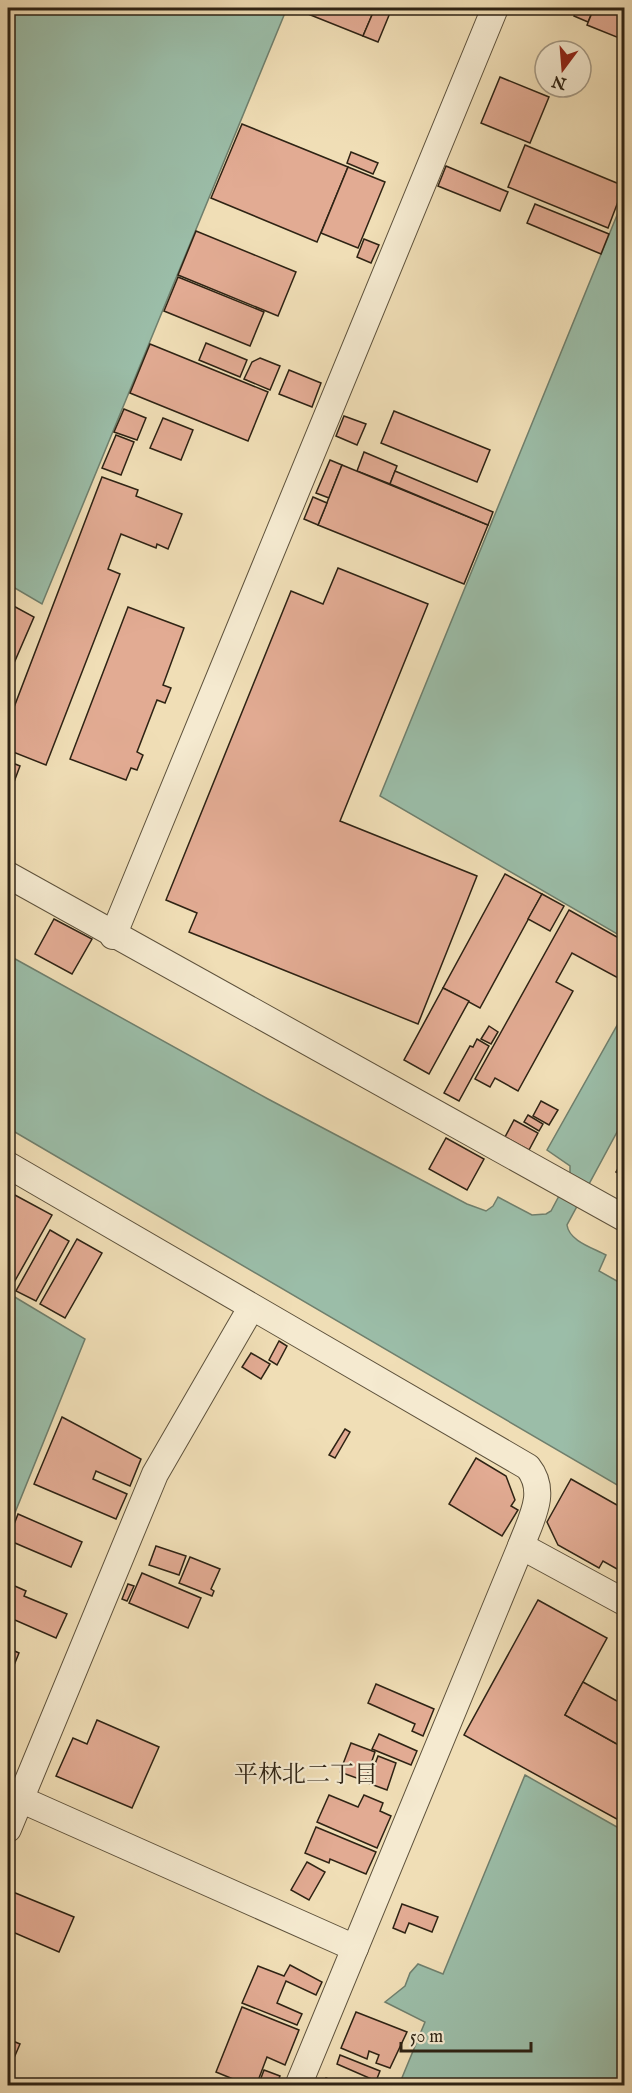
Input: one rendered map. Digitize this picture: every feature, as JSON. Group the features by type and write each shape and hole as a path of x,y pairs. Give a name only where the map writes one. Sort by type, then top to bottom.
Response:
{"street":[{"path":"113,936 495,8"},
{"path":"8,875 113,936 624,1218"},
{"path":"8,1165 528,1467 535,1475 539,1496 521,1546 298,2085"},
{"path":"8,1829 155,1474 251,1308"},
{"path":"521,1546 624,1602"},
{"path":"20,1799 355,1948"}],"shaded area":[{"path":"8,8 287,8 42,604 8,584"},
{"path":"624,198 624,938 380,796"},
{"path":"8,955 268,1099 467,1204 486,1211 493,1206 498,1197 532,1215 546,1214 551,1211 570,1175 570,1166 547,1150 624,1013 624,1119 567,1225 577,1240 606,1255 599,1271 624,1285 624,1489 8,1128"},
{"path":"8,1293 85,1339 8,1530"},
{"path":"525,1775 624,1831 624,2085 399,2085 425,2022 385,2002 405,1986 410,1973 418,1964 443,1974"}],"building":[{"path":"293,8 375,8 363,36"},
{"path":"375,8 392,8 378,42 363,36"},
{"path":"577,8 594,8 588,22 574,16"},
{"path":"594,8 624,8 624,40 587,25"},
{"path":"500,77 533,90 533,99 548,99 530,143 481,123"},
{"path":"242,124 348,167 317,242 211,198"},
{"path":"525,145 624,186 608,228 508,187"},
{"path":"351,152 378,163 373,174 347,163"},
{"path":"446,166 508,192 500,211 438,186"},
{"path":"348,167 385,182 358,248 321,233"},
{"path":"535,204 609,234 601,254 527,223"},
{"path":"196,231 296,272 278,316 178,275"},
{"path":"364,239 379,245 371,263 357,257"},
{"path":"178,277 264,312 250,346 164,311"},
{"path":"206,343 247,360 240,377 199,360"},
{"path":"150,344 268,392 248,441 130,393"},
{"path":"260,358 280,366 270,390 244,379 252,362"},
{"path":"289,370 321,383 312,407 279,394"},
{"path":"124,409 146,418 137,440 114,432"},
{"path":"394,411 490,450 477,482 381,443"},
{"path":"344,416 366,424 357,445 336,436"},
{"path":"163,418 193,430 181,460 150,448"},
{"path":"116,435 134,442 121,475 102,468"},
{"path":"364,452 397,466 390,484 357,471"},
{"path":"330,460 342,465 329,498 316,493"},
{"path":"342,465 488,525 464,584 318,525"},
{"path":"395,471 493,512 488,525 390,484"},
{"path":"102,477 138,490 136,496 182,514 168,549 157,544 156,548 121,534 108,569 120,574 46,765 8,750 8,723"},
{"path":"313,497 327,503 318,525 304,519"},
{"path":"338,568 428,604 340,821 477,876 418,1024 189,932 197,913 166,900 291,591 323,604"},
{"path":"8,603 34,617 8,677"},
{"path":"128,607 184,628 163,685 171,688 165,703 157,700 137,752 143,755 137,770 131,768 126,780 70,759"},
{"path":"8,761 20,766 8,798"},
{"path":"505,874 542,894 480,1008 443,988"},
{"path":"542,894 564,906 550,931 528,919"},
{"path":"569,910 624,941 624,971 620,979 572,953 556,982 573,991 518,1091 495,1078 490,1087 475,1079"},
{"path":"54,919 92,939 72,974 35,954"},
{"path":"443,988 469,1001 429,1074 404,1060"},
{"path":"489,1026 498,1032 491,1044 481,1039"},
{"path":"477,1039 489,1046 459,1101 444,1093 470,1046 473,1047"},
{"path":"541,1101 558,1110 549,1125 533,1116"},
{"path":"528,1115 543,1124 539,1131 524,1122"},
{"path":"514,1120 538,1133 529,1150 505,1137"},
{"path":"446,1138 484,1159 467,1190 429,1169"},
{"path":"624,1158 624,1177 616,1172"},
{"path":"13,1194 52,1215 12,1286 8,1283 8,1203"},
{"path":"50,1230 69,1241 36,1301 16,1291"},
{"path":"77,1239 102,1253 65,1318 40,1304"},
{"path":"279,1341 287,1346 277,1365 269,1360"},
{"path":"251,1353 270,1364 261,1379 242,1367"},
{"path":"62,1417 141,1459 130,1486 96,1471 93,1479 127,1494 116,1519 34,1484"},
{"path":"345,1429 350,1432 335,1458 329,1455"},
{"path":"476,1458 506,1476 515,1500 511,1506 518,1510 502,1536 449,1504"},
{"path":"571,1479 624,1509 624,1573 603,1561 599,1568 558,1545 547,1522"},
{"path":"18,1514 82,1542 71,1567 8,1540"},
{"path":"156,1546 186,1556 179,1575 149,1565"},
{"path":"190,1557 220,1569 211,1589 214,1591 212,1596 179,1583"},
{"path":"142,1573 201,1598 188,1628 129,1603"},
{"path":"8,1583 26,1591 24,1596 67,1614 56,1638 8,1617"},
{"path":"128,1584 134,1586 127,1601 122,1599"},
{"path":"538,1600 607,1638 565,1715 624,1748 624,1823 464,1735"},
{"path":"8,1648 19,1653 8,1680"},
{"path":"583,1682 624,1705 624,1748 565,1715"},
{"path":"376,1684 434,1709 423,1736 412,1731 415,1724 368,1703"},
{"path":"97,1720 159,1747 132,1808 56,1776 73,1738 87,1744"},
{"path":"379,1734 417,1751 411,1765 372,1749"},
{"path":"351,1743 375,1752 365,1781 340,1772"},
{"path":"378,1756 396,1763 387,1790 368,1783"},
{"path":"329,1795 358,1807 364,1795 383,1803 380,1811 391,1816 377,1848 317,1822"},
{"path":"316,1827 376,1852 366,1874 330,1859 329,1863 305,1853"},
{"path":"307,1862 325,1872 309,1900 291,1890"},
{"path":"8,1890 74,1917 59,1952 8,1930"},
{"path":"402,1904 438,1917 432,1932 409,1923 405,1933 393,1928"},
{"path":"290,1965 322,1982 316,1995 286,1981 277,2003 302,2014 297,2025 242,2003 258,1966 284,1976"},
{"path":"242,2007 299,2030 285,2065 267,2057 256,2086 250,2086 216,2072"},
{"path":"356,2012 407,2032 390,2068 376,2063 379,2055 369,2051 367,2059 341,2048"},
{"path":"8,2039 20,2044 14,2058 8,2055"},
{"path":"340,2055 380,2071 376,2081 337,2064"},
{"path":"264,2070 280,2076 276,2086 258,2086"},
{"path":"326,2078 345,2086 323,2086"}],"district":[{"name":"平林北二丁目","path":"306,1775"}]}
